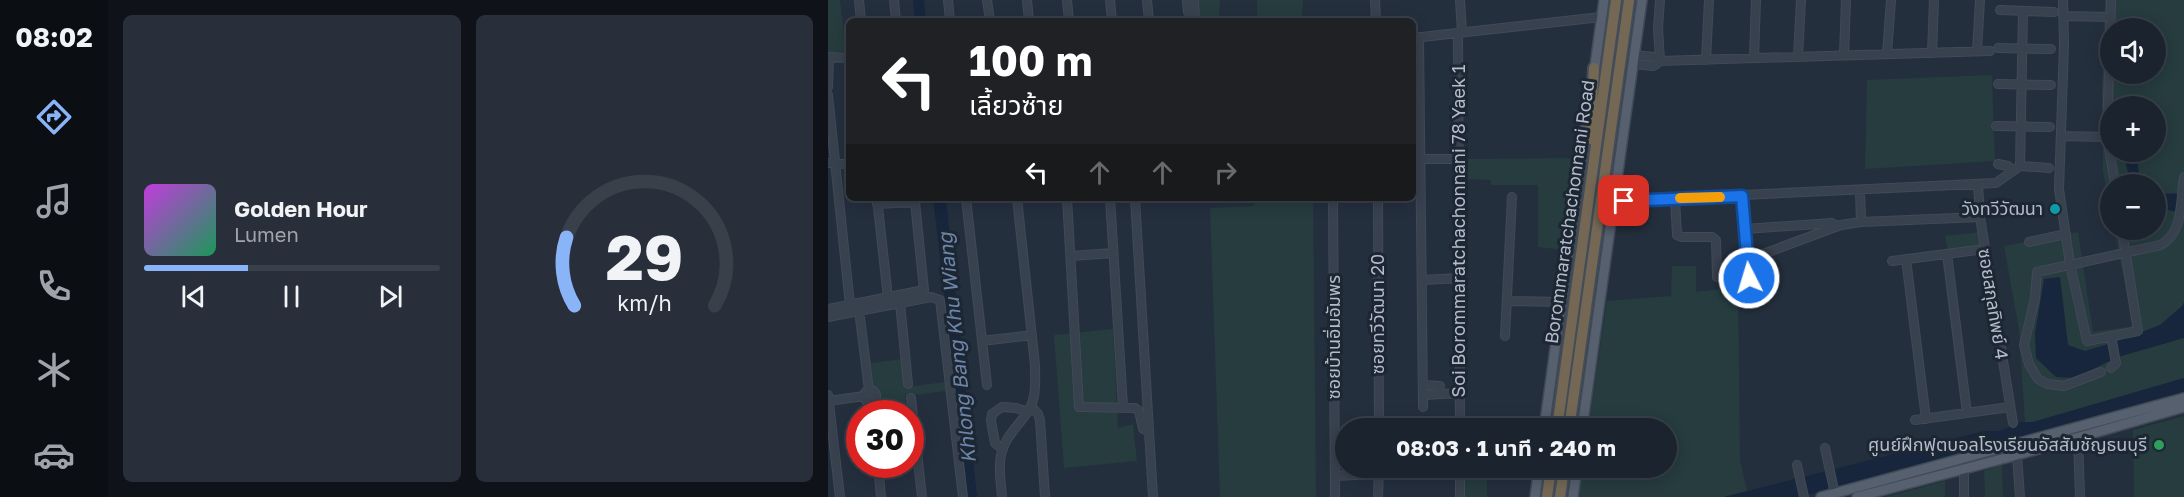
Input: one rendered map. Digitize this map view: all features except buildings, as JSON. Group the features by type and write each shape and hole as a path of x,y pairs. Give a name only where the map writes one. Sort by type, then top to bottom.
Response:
{"highway":[{"name":"Borommaratchachonnani Road","path":"1559,418 1616,0"},
{"name":"Borommaratchachonnani Road","path":"1571,418 1629,0"},
{"path":"1588,205 1594,68"},
{"path":"1547,497 1550,478"},
{"path":"1560,497 1563,478"}],"main road":[{"path":"1546,418 1604,0"},
{"path":"1584,418 1641,0"},
{"path":"1857,497 2078,438 2160,409 2184,398"},
{"path":"1821,497 1834,490 2160,409 2184,407"},
{"path":"1535,497 1538,478"},
{"path":"1573,497 1576,478"}],"street":[{"path":"859,0 861,18"},
{"path":"894,0 896,18"},
{"path":"948,0 950,18"},
{"path":"987,0 990,18"},
{"path":"1027,0 1029,18"},
{"path":"1067,0 1069,18"},
{"path":"1110,0 1112,18"},
{"path":"1147,0 1149,18"},
{"path":"1187,0 1188,12"},
{"path":"1194,0 1195,18"},
{"path":"1376,0 1376,18"},
{"name":"Soi Borommaratchachonnani 78 Yaek 1","path":"1460,0 1460,418"},
{"path":"1660,0 1658,28 1660,61"},
{"path":"1706,60 1709,0"},
{"path":"1754,58 1756,0"},
{"path":"1798,57 1801,0"},
{"path":"1844,55 1846,0"},
{"path":"1887,54 1890,0"},
{"path":"1932,53 1934,0"},
{"path":"1977,51 1980,0"},
{"path":"2063,0 2059,189 2070,264 2087,340 2112,339 2138,331 2124,240"},
{"path":"2108,96 2111,0"},
{"path":"2000,10 2055,12"},
{"path":"1614,201 1996,183 2016,169 2022,84 2023,11"},
{"path":"2063,16 2110,17"},
{"path":"1423,407 1416,38 1601,17"},
{"path":"1633,59 1654,57 1660,61 1706,60 1994,49 2051,49"},
{"path":"828,87 829,57 846,58"},
{"path":"1998,84 2051,85"},
{"path":"828,95 831,163 849,305"},
{"path":"1996,126 2050,127"},
{"path":"2061,136 2100,137"},
{"path":"1420,159 1459,159"},
{"path":"831,163 846,164"},
{"path":"1998,164 2016,169 2049,168"},
{"path":"2101,372 2064,386 2047,384 2038,379 2029,364 2024,345 2035,298 2037,272 2161,245 2170,240 2181,216 2184,177"},
{"name":"ซอยสกุลทิพย์ 4","path":"1978,184 1980,217 2013,423"},
{"path":"1860,190 1861,222"},
{"path":"1742,196 1749,278"},
{"path":"1505,336 1512,197"},
{"path":"1675,199 1677,235 1712,237 1716,240 1717,277"},
{"path":"828,309 922,292 925,288 916,204 912,201 877,201 888,298"},
{"path":"966,201 987,385"},
{"path":"1002,497 1000,469 1002,449 1008,436 1029,409 1035,376 1017,201"},
{"path":"1067,201 1079,407 1138,409 1143,429 1149,431"},
{"path":"1110,201 1123,407"},
{"path":"1135,201 1153,497"},
{"name":"ซอยบ้านอิ่มอัมพร","path":"1333,201 1335,476"},
{"name":"ซอยทวีวัฒนา 20","path":"1378,201 1379,418"},
{"path":"1748,260 1837,226 1861,222 1980,217"},
{"path":"1745,229 1832,223 1837,226"},
{"path":"2029,242 2066,234"},
{"path":"1892,261 1985,249"},
{"path":"1071,255 1113,253"},
{"path":"1947,254 1967,413"},
{"path":"1906,259 1926,419"},
{"path":"1422,280 1460,278"},
{"path":"828,317 931,297 940,300 963,497"},
{"path":"1507,301 1562,303"},
{"path":"900,303 908,384"},
{"path":"859,310 869,400"},
{"path":"982,341 1032,335"},
{"path":"2111,368 2115,365 2116,359 2112,339"},
{"path":"1423,385 1440,386"},
{"path":"1423,394 1460,393"},
{"path":"828,395 840,497"},
{"path":"828,401 868,396"},
{"path":"911,398 922,497"},
{"path":"1002,449 995,443 992,414 1002,406 1029,409 1038,414 1045,497"},
{"path":"1915,420 2010,407"},
{"path":"2078,438 2080,497"},
{"path":"1825,448 1834,490"},
{"path":"2017,455 2019,497"},
{"path":"1797,465 1803,496"},
{"path":"1964,469 1964,497"},
{"path":"879,478 881,497"},
{"name":"ซอยบ้านอิ่มอัมพร","path":"1335,478 1335,497"},
{"path":"1378,497 1379,478"},
{"path":"1460,478 1460,497"}],"green space":[{"path":"828,0 840,0 846,52 828,53"},
{"path":"1198,0 1220,0 1219,18 1199,18"},
{"path":"1257,0 1303,0 1302,17 1257,18"},
{"path":"1619,0 1625,0 1567,418 1562,418"},
{"path":"2105,0 2184,0 2184,378 2033,422 2025,422 2019,330 2004,246 2078,232 2093,332 2133,326 2116,240 2166,240 2166,174 2103,174 2103,162 2166,162 2166,96 2102,96 2102,84 2166,84 2166,18 2104,18"},
{"path":"1992,75 1995,161 1865,169 1867,80"},
{"path":"1574,158 1562,250 1538,247 1538,185 1491,185 1491,180 1463,179 1464,159"},
{"path":"1254,201 1313,201 1316,497 1220,497 1210,208 1254,206"},
{"path":"1981,232 1983,247 1948,251 1945,236"},
{"path":"1672,266 1696,266 1696,292 1738,287 1740,460 1747,491 1724,497 1578,497 1581,478 1677,478 1677,418 1590,418 1607,301 1671,296"},
{"path":"1113,329 1118,428 1133,424 1137,461 1064,468 1054,335"},
{"path":"902,359 905,387 946,382 947,391 905,396 905,400 876,400 880,392 872,384 871,363"},
{"name":"ศูนย์ฝึกฟุตบอลโรงเรียนอัสสัมชัญธนบุรี","path":"2184,416 2184,497 2134,497 2133,430"},
{"path":"2002,465 2003,497 1985,497 1984,471"},
{"path":"1465,478 1487,478 1487,497 1465,497"},
{"path":"1945,481 1945,497 1886,497"}],"water":[{"path":"913,0 924,0 926,18 915,18"},
{"path":"2126,162 2137,162 2139,174 2128,174"},
{"path":"2184,193 2184,213 2166,210 2166,194"},
{"name":"Khlong Bang Khu Wiang","path":"933,201 946,201 977,497 968,497"},
{"path":"2060,277 2068,345 2085,351 2115,342 2160,325 2184,302 2184,338 2118,357 2075,378 2056,377 2036,358 2035,334 2044,279"},
{"path":"2184,378 2184,395 1925,465 1800,497 1724,497 1984,431 1999,431 2021,422 2033,422"}],"slow traffic":[{"path":"1680,198 1720,197"}],"place":[{"name":"วังทวีวัฒนา","path":"2055,209"},
{"name":"ศูนย์ฝึกฟุตบอลโรงเรียนอัสสัมชัญธนบุรี","path":"2159,445"}],"route":[{"path":"1624,201 1742,196 1749,278"}]}
